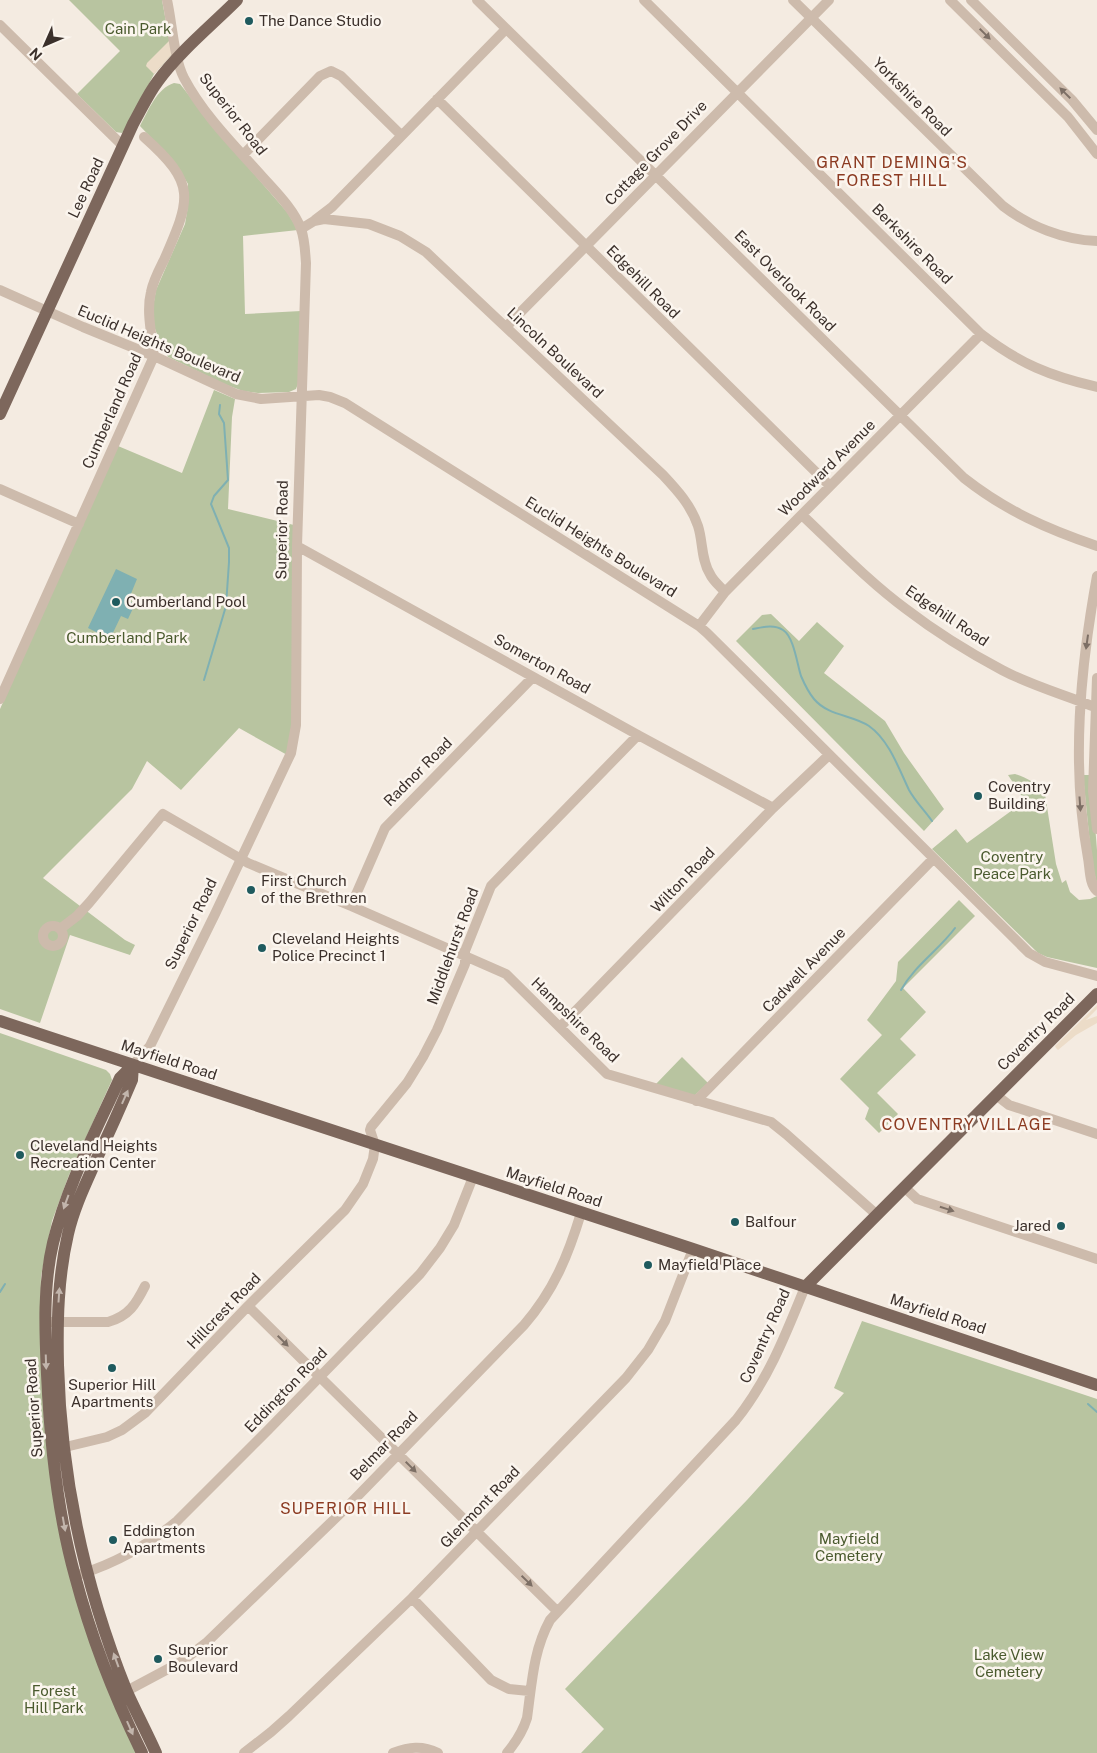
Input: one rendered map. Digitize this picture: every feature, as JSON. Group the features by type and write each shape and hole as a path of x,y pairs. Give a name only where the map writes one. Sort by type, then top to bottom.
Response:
{"main road":[{"name":"Lee Road","path":"0,414 123,146 150,93 159,79 178,58 237,0"},
{"name":"Coventry Road","path":"804,1287 1097,994"},
{"name":"Mayfield Road","path":"0,1022 693,1249 1097,1384"},
{"name":"Superior Road","path":"133,1065 132,1080 106,1124 81,1181 68,1232 56,1261 51,1322 48,1402 88,1572 121,1694 156,1753"},
{"name":"Superior Road","path":"58,1449 64,1528 75,1576 142,1753"}],"street":[{"name":"Superior Road","path":"133,1065 150,1046 241,860 291,753 296,725 297,546 306,263 301,229 289,209 198,101 183,75 167,0"},
{"name":"East Overlook Road","path":"477,0 964,478 992,499 1042,526 1097,546"},
{"name":"Berkshire Road","path":"644,0 981,334 1004,352 1029,366 1065,380 1097,387"},
{"name":"Yorkshire Road","path":"793,0 991,196 1031,224 1077,238 1097,241"},
{"name":"Cottage Grove Drive","path":"506,327 829,0"},
{"path":"950,0 1068,117 1097,154"},
{"path":"971,0 1072,100 1097,130"},
{"path":"0,25 123,146"},
{"path":"314,221 332,207 506,30"},
{"path":"242,155 320,76 331,71 341,76 401,136"},
{"name":"Edgehill Road","path":"437,99 829,486"},
{"name":"Cumberland Road","path":"0,699 154,356 148,305 151,289 181,221 184,195 179,175 172,164 144,137"},
{"name":"Lincoln Boulevard","path":"301,229 314,221 332,219 369,224 400,236 426,252 663,475 682,496 692,512 698,527 707,569 725,592"},
{"name":"Euclid Heights Boulevard","path":"0,290 154,356 236,394 261,399 319,395 330,397 345,404 699,626 1033,956 1044,962 1097,976"},
{"name":"Woodward Avenue","path":"699,626 725,592 981,334"},
{"path":"0,488 79,524"},
{"name":"Edgehill Road","path":"802,515 866,576 904,608 938,632 1003,670 1030,683 1096,707"},
{"name":"Somerton Road","path":"297,546 638,736 773,808"},
{"path":"1097,576 1080,702 1079,766 1080,810 1093,884 1097,891"},
{"name":"Radnor Road","path":"351,906 384,828 533,676"},
{"path":"1097,678 1093,791 1097,829"},
{"name":"Middlehurst Road","path":"375,1145 370,1130 407,1083 423,1057 447,1009 465,964 465,951 491,886 638,736"},
{"name":"Wilton Road","path":"560,1027 773,808 829,755"},
{"name":"Hampshire Road","path":"60,929 77,916 89,903 163,814 241,860 506,974 607,1074 771,1122 876,1214"},
{"name":"Cadwell Avenue","path":"696,1101 933,859"},
{"path":"996,1095 1009,1106 1097,1134"},
{"name":"Hillcrest Road","path":"58,1449 107,1437 134,1422 145,1413 352,1202 368,1175 375,1145"},
{"name":"Eddington Road","path":"75,1576 124,1556 162,1533 177,1521 430,1262 454,1224 473,1178"},
{"path":"904,1187 917,1199 1097,1259"},
{"name":"Belmar Road","path":"121,1694 181,1662 206,1643 347,1507 537,1310 562,1268 581,1213"},
{"name":"Glenmont Road","path":"244,1753 289,1716 412,1598 626,1378 648,1350 665,1321 693,1249"},
{"path":"51,1322 108,1322 116,1320 135,1306 145,1286"},
{"name":"Coventry Road","path":"507,1753 524,1727 538,1646 543,1633 557,1611 748,1406 758,1392 776,1356 804,1287"},
{"path":"248,1306 557,1611"},
{"path":"412,1598 491,1680 509,1689 529,1691"},
{"path":"393,1753 416,1747 427,1748 438,1753"}],"green space":[{"name":"Cain Park","path":"69,0 162,0 172,54 154,74 122,133 116,132 77,94 120,51"},
{"path":"174,83 180,84 215,129 287,212 298,230 243,236 245,314 301,311 299,381 296,389 289,392 258,393 243,391 168,357 162,348 154,326 153,307 156,290 185,224 188,206 188,184 175,163 140,126 158,95"},
{"name":"Cumberland Park","path":"214,390 235,399 232,417 228,509 298,526 296,725 289,756 239,728 181,790 147,761 132,789 43,878 125,940 135,945 130,955 70,935 40,1023 0,1009 0,709 118,446 182,473"},
{"path":"771,614 799,641 817,622 844,646 824,673 885,721 904,753 944,809 924,831 736,641 762,615"},
{"name":"Coventry Peace Park","path":"1015,774 1032,781 1045,794 1056,864 1062,883 1066,880 1070,892 1079,900 1097,896 1097,968 1047,957 1038,953 932,849 956,829 967,843 1025,801 1008,775"},
{"path":"1083,775 1091,775 1097,850 1097,884 1092,864"},
{"path":"959,900 975,916 903,988 926,1012 900,1039 916,1055 877,1093 898,1114 879,1133 865,1119 869,1108 840,1079 882,1035 867,1020 896,981 898,962"},
{"name":"Forest Hill Park","path":"0,1033 106,1070 112,1080 69,1175 52,1221 41,1276 40,1322 52,1488 136,1753 0,1753"},
{"path":"682,1057 708,1083 694,1096 655,1085"},
{"name":"Mayfield Cemetery","path":"862,1321 1097,1399 1097,1753 581,1753 604,1729 565,1689 747,1500 844,1393 834,1388"}],"shaded area":[{"path":"170,40 172,54 154,74 146,66 147,63"},
{"path":"1097,1005 1097,1009 1086,1020 1097,1016 1097,1023 1076,1035 1058,1050 1055,1046"}],"water":[{"name":"Cumberland Pool","path":"116,569 137,579 128,601 135,604 128,619 121,616 110,639 88,628"}],"waterway":[{"path":"204,680 226,606 229,562 229,548 211,504 214,496 228,480 224,423 219,414 220,405"},
{"path":"753,629 772,627 780,628 787,633 801,676 814,699 826,709 863,722 876,732 893,755 911,794 932,821"},
{"path":"901,990 913,973 955,928"},
{"path":"0,1292 5,1284"},
{"path":"1088,1404 1097,1412"}],"place":[{"name":"The Dance Studio","path":"249,21"},
{"name":"Cumberland Pool","path":"116,602"},
{"name":"Coventry Building","path":"978,796"},
{"name":"First Church of the Brethren","path":"251,890"},
{"name":"Cleveland Heights Police Precinct 1","path":"262,948"},
{"name":"Cleveland Heights Recreation Center","path":"20,1155"},
{"name":"Balfour","path":"735,1222"},
{"name":"Jared","path":"1061,1226"},
{"name":"Mayfield Place","path":"648,1265"},
{"name":"Superior Hill Apartments","path":"112,1368"},
{"name":"Eddington Apartments","path":"113,1540"},
{"name":"Superior Boulevard","path":"158,1659"}],"district":[{"name":"GRANT DEMING'S FOREST HILL","path":"892,171"},
{"name":"COVENTRY VILLAGE","path":"967,1124"},
{"name":"SUPERIOR HILL","path":"346,1508"}],"park label":[{"name":"Lake View Cemetery","path":"1009,1664"}]}
